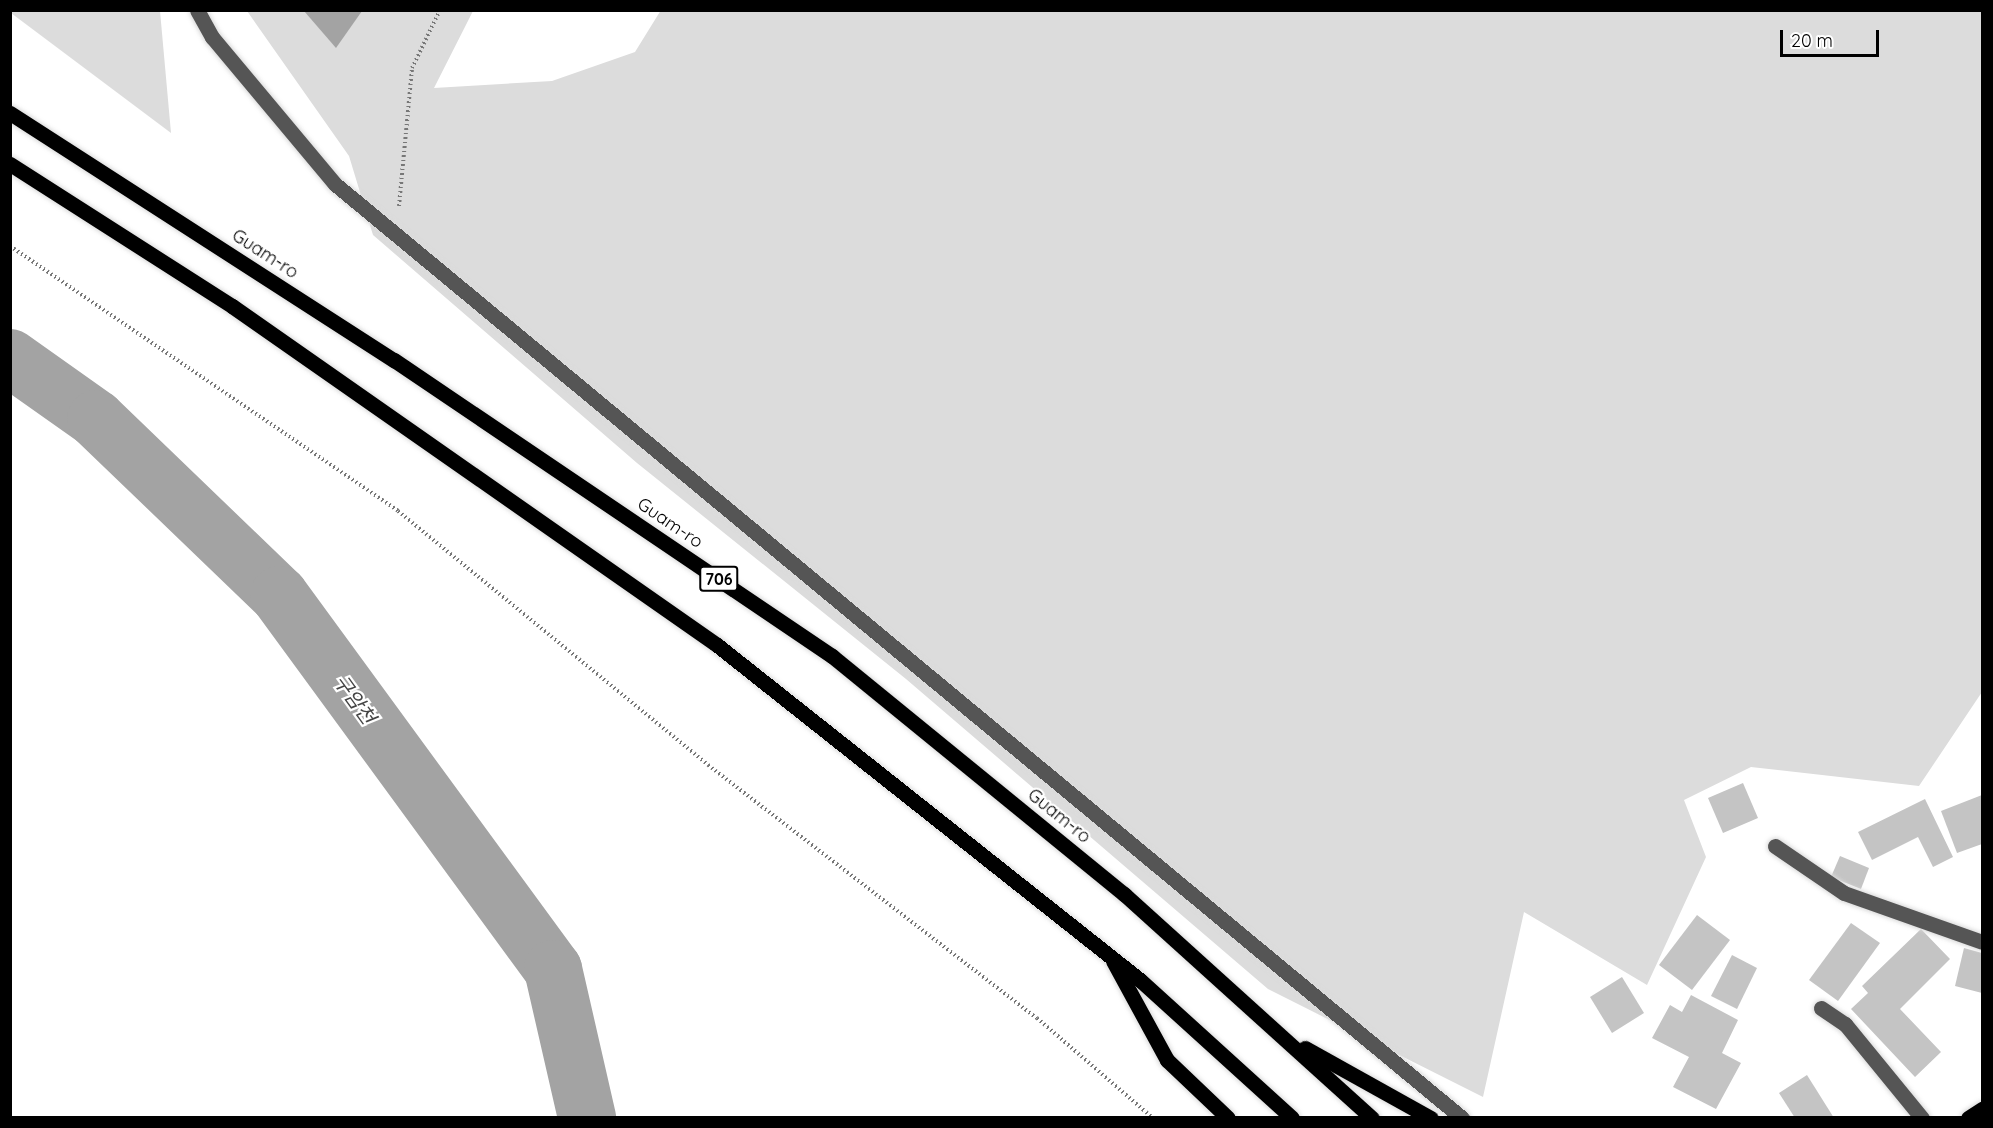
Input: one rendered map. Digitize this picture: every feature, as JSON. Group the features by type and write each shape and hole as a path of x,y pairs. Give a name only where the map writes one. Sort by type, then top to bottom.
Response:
{"main road":[{"name":"Guam-ro","path":"10,113 394,360 832,656 1124,894 1372,1118"},
{"path":"10,164 232,306 717,645 1110,956 1292,1118"},
{"path":"1110,956 1167,1060 1228,1118"},
{"path":"1286,1038 1431,1118"},
{"path":"1968,1118 1983,1109"}],"street":[{"path":"197,10 212,37 336,184 1462,1118"},
{"path":"1775,846 1844,893 1983,942"},
{"path":"1821,1008 1845,1024 1922,1118"}],"path":[{"path":"396,234 412,68 440,10"},
{"path":"10,246 398,511 708,765 1037,1018 1153,1118"}],"shaded area":[{"path":"11,10 160,11 171,133 11,13"},
{"path":"661,10 1982,11 1982,692 1919,786 1751,767 1684,800 1706,857 1647,985 1524,912 1483,1097 1268,989 906,679 637,463 373,235 349,156 247,11 473,11 434,88 552,81 635,52"},
{"path":"304,11 362,11 336,48"}],"building":[{"path":"1743,783 1758,818 1723,833 1708,798"},
{"path":"1982,795 1982,844 1957,853 1941,811"},
{"path":"1925,799 1953,857 1933,867 1918,837 1872,860 1858,832"},
{"path":"1840,856 1869,868 1861,889 1831,877"},
{"path":"1697,915 1730,940 1692,990 1659,965"},
{"path":"1851,923 1880,943 1838,1001 1809,980"},
{"path":"1921,929 1950,959 1900,1009 1941,1052 1915,1077 1851,1009 1868,993 1862,986"},
{"path":"1964,948 1982,953 1982,993 1955,986"},
{"path":"1732,955 1757,968 1737,1009 1711,996"},
{"path":"1622,977 1644,1013 1612,1033 1590,997"},
{"path":"1691,995 1738,1020 1722,1053 1741,1063 1716,1109 1673,1087 1689,1057 1652,1038 1670,1005 1682,1012"},
{"path":"1807,1075 1834,1118 1795,1118 1779,1093"}],"waterway":[{"name":"구암천","path":"10,358 96,419 279,595 553,969 587,1118"}]}
